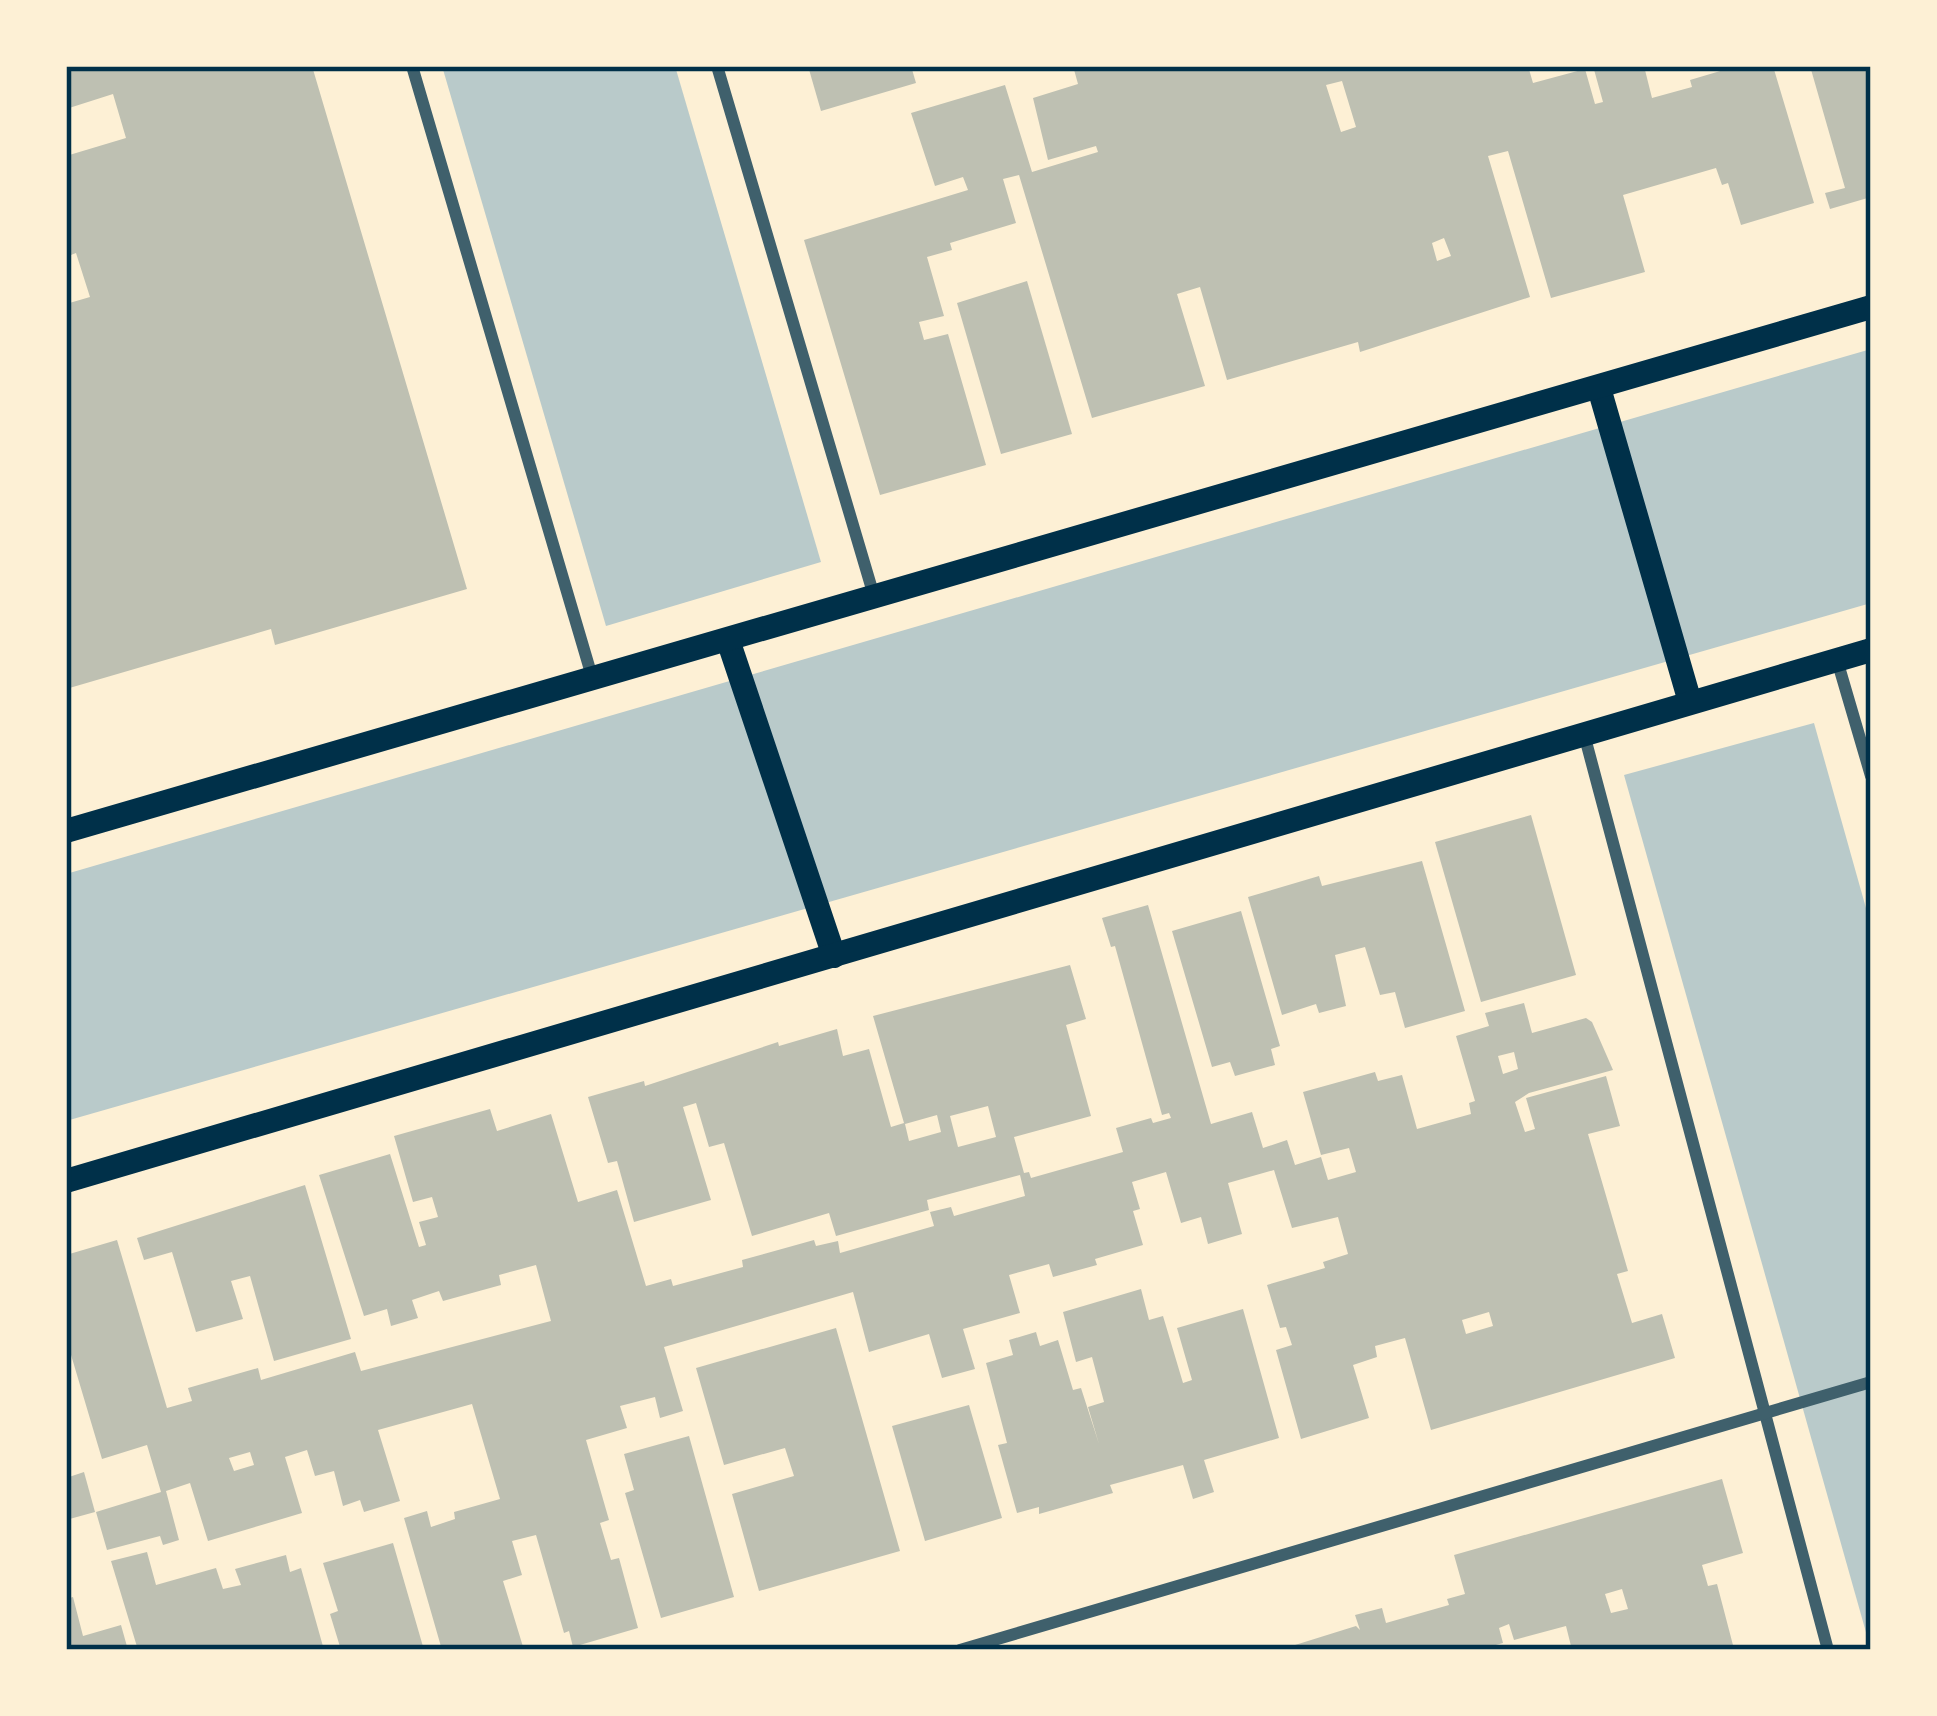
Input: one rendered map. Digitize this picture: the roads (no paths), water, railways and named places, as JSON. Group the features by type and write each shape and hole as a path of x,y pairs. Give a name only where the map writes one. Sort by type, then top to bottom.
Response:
{"main road":[{"path":"66,831 1871,307"},
{"path":"1599,388 1690,702"},
{"path":"728,640 834,956"},
{"path":"66,1181 1871,650"}],"street":[{"path":"412,66 593,680"},
{"path":"717,66 874,597"},
{"path":"1837,660 1871,776"},
{"path":"1584,733 1828,1650"},
{"path":"959,1650 1871,1382"}]}
